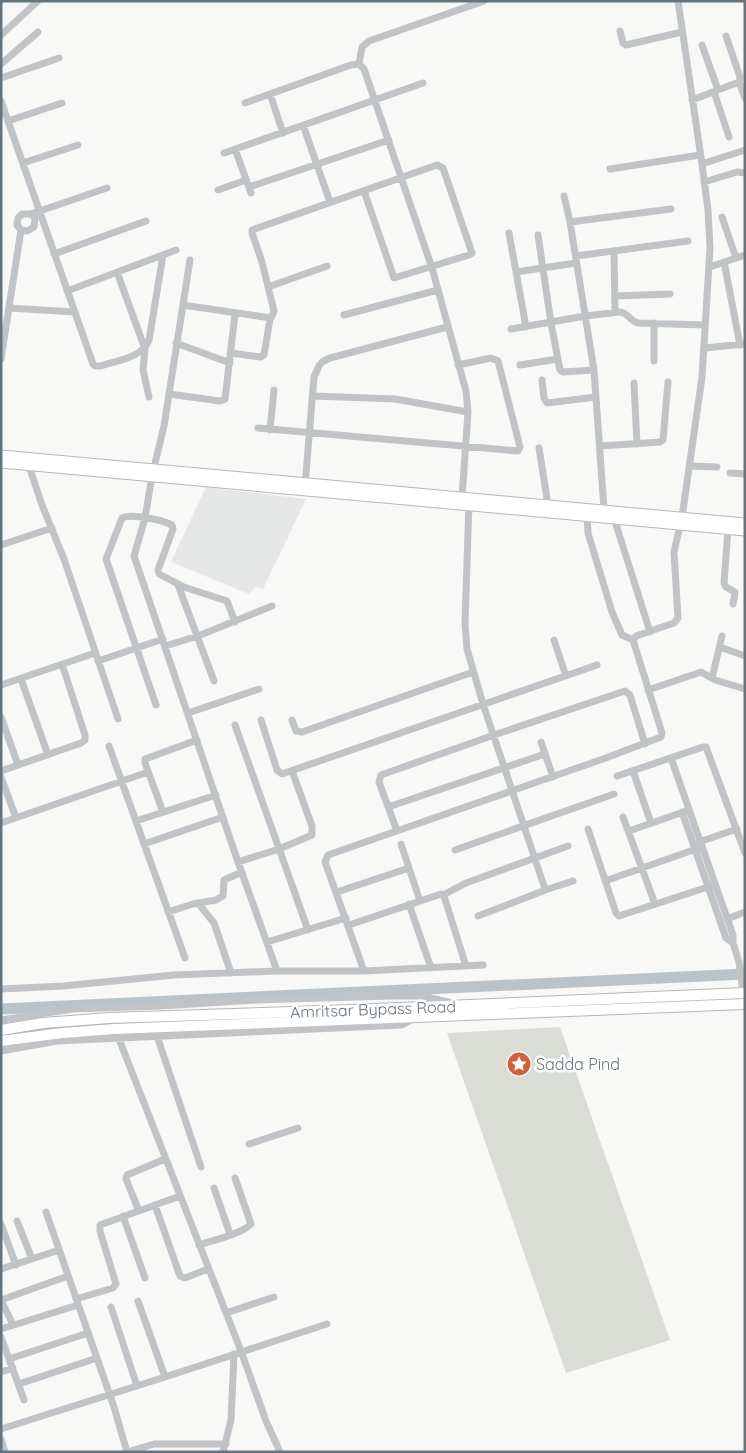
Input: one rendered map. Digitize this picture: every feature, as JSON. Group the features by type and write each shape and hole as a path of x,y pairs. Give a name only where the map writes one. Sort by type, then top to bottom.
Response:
{"highway":[{"name":"Amritsar Bypass Road","path":"1,1030 36,1024 109,1018 342,1011 743,990"},
{"name":"Amritsar Bypass Road","path":"1,1041 106,1030 745,1004"}],"main road":[{"path":"1,462 153,472 587,512 604,510 745,531"},
{"path":"1,462 29,466 153,472"},
{"path":"467,501 548,505 614,518 745,523"}],"street":[{"path":"1,35 38,1"},
{"path":"359,64 362,47 369,41 484,1"},
{"path":"633,640 636,636 674,623 677,620 674,552 702,377 710,267 709,226 702,164 678,1"},
{"path":"620,30 622,43 626,45 682,32"},
{"path":"1,64 38,32"},
{"path":"726,36 745,98"},
{"path":"702,45 730,138"},
{"path":"1,78 59,58"},
{"path":"245,103 351,65 359,64"},
{"path":"359,64 364,69 432,268 466,391 468,412 466,447 465,635 473,672 483,704 545,890"},
{"path":"692,100 739,82"},
{"path":"224,153 423,84"},
{"path":"270,94 283,132"},
{"path":"1,100 93,364 101,366 137,354 145,349"},
{"path":"8,121 62,103"},
{"path":"303,126 330,202"},
{"path":"218,190 248,187 389,140"},
{"path":"23,163 78,145"},
{"path":"236,149 248,187"},
{"path":"702,164 745,150"},
{"path":"610,169 700,155"},
{"path":"231,353 264,356 270,319 274,311 252,230 437,165 441,166 472,250 471,255 397,278 392,276 364,191"},
{"path":"704,182 738,172 745,173"},
{"path":"1,359 21,230 17,224 18,218 25,213 31,214 107,188"},
{"path":"564,196 594,370 604,510"},
{"path":"570,222 671,209"},
{"path":"21,230 30,231 34,227 35,218 31,214"},
{"path":"722,217 736,258"},
{"path":"54,254 146,221"},
{"path":"509,232 526,327"},
{"path":"538,235 551,322 562,372 594,370"},
{"path":"516,272 614,251 688,241"},
{"path":"67,291 176,250"},
{"path":"614,251 615,312"},
{"path":"149,397 143,370 145,349 149,340 163,255"},
{"path":"710,267 745,255"},
{"path":"190,260 162,433 145,518 134,553 238,862 277,971"},
{"path":"704,348 742,344 724,262"},
{"path":"268,287 327,266"},
{"path":"117,272 145,349"},
{"path":"344,315 438,290"},
{"path":"615,296 670,294"},
{"path":"183,305 270,319"},
{"path":"9,308 75,312"},
{"path":"511,329 615,312 623,312 634,322 705,325"},
{"path":"169,394 223,401 226,397 235,314"},
{"path":"654,323 654,361"},
{"path":"305,486 314,377 322,362 330,358 448,327"},
{"path":"176,343 230,363"},
{"path":"258,428 514,452 520,450 498,360 491,358 458,365"},
{"path":"520,365 558,359"},
{"path":"542,380 544,398 547,403 596,397"},
{"path":"600,446 660,442 663,440 668,382"},
{"path":"634,383 637,444"},
{"path":"270,430 274,390"},
{"path":"313,396 395,399 468,412"},
{"path":"540,448 548,505"},
{"path":"29,466 64,560 118,719"},
{"path":"689,466 717,467"},
{"path":"730,473 745,474"},
{"path":"364,971 325,862 328,856 659,739 662,733 633,640 622,635 612,612 588,533 587,512"},
{"path":"156,705 106,559 122,518 125,516 145,518 170,524 173,527 158,570 160,575 178,585 227,601 235,622"},
{"path":"614,518 650,632"},
{"path":"1,545 52,528"},
{"path":"728,529 724,583 726,587 735,592 733,604"},
{"path":"178,585 214,681"},
{"path":"98,661 136,649 198,636 272,606"},
{"path":"712,678 722,636"},
{"path":"554,640 566,676"},
{"path":"720,647 745,656"},
{"path":"1,685 95,653"},
{"path":"1,771 81,743 85,738 62,664"},
{"path":"261,720 278,772 282,774 598,666"},
{"path":"292,720 296,731 302,732 473,672"},
{"path":"648,690 698,672 703,672 712,678 745,689"},
{"path":"21,679 48,755"},
{"path":"188,713 259,689"},
{"path":"397,831 379,782 380,775 494,735 625,691 630,695 645,744"},
{"path":"1,717 18,765"},
{"path":"235,724 308,930"},
{"path":"162,812 145,761 147,758 197,740"},
{"path":"541,742 553,777"},
{"path":"109,746 185,958"},
{"path":"617,776 703,747 708,748 745,853"},
{"path":"388,808 546,754"},
{"path":"671,758 726,938 733,943"},
{"path":"238,862 310,837 312,826 292,771"},
{"path":"633,771 651,823"},
{"path":"1,823 148,772"},
{"path":"1,777 16,818"},
{"path":"454,850 614,794"},
{"path":"136,821 216,795"},
{"path":"629,831 686,811"},
{"path":"144,844 223,816"},
{"path":"623,817 655,904"},
{"path":"588,829 616,913 619,916 711,886"},
{"path":"605,881 698,846 737,829"},
{"path":"401,844 420,900"},
{"path":"267,942 442,895 466,883 568,846"},
{"path":"337,892 409,868"},
{"path":"168,912 222,898 224,880 242,872"},
{"path":"478,916 573,881"},
{"path":"711,886 727,919 733,943 740,958 743,990"},
{"path":"442,895 466,966"},
{"path":"198,903 214,923 232,973"},
{"path":"409,904 431,968"},
{"path":"727,919 745,912"},
{"path":"1,989 54,987 174,975 277,971 364,971 483,965"},
{"path":"1,1020 73,1009 333,997 422,996 462,1005"},
{"path":"1,1051 57,1041 402,1025 416,1018"},
{"path":"157,1036 201,1166"},
{"path":"119,1038 226,1313 237,1353 280,1452"},
{"path":"249,1144 298,1128"},
{"path":"139,1211 126,1179 127,1175 165,1159"},
{"path":"199,1245 248,1227 250,1224 236,1178"},
{"path":"214,1188 230,1234"},
{"path":"1,1329 77,1302 115,1286 116,1280 100,1227 102,1223 180,1196"},
{"path":"155,1205 180,1276 185,1278 208,1269"},
{"path":"46,1212 97,1358 127,1452 154,1444 226,1444"},
{"path":"123,1216 145,1278"},
{"path":"17,1220 32,1259"},
{"path":"1,1224 16,1265"},
{"path":"1,1269 59,1250"},
{"path":"12,1325 1,1300 68,1276"},
{"path":"226,1313 274,1297"},
{"path":"138,1301 165,1378"},
{"path":"111,1307 137,1386"},
{"path":"1,1429 165,1378 327,1324"},
{"path":"9,1360 88,1333"},
{"path":"1,1337 24,1400"},
{"path":"223,1452 231,1420 237,1353"},
{"path":"19,1384 97,1358"},
{"path":"1,1372 13,1368"},
{"path":"1,1440 5,1452"}],"shaded area":[{"path":"206,487 306,499 263,589 255,587 249,594 171,562"},
{"path":"560,1027 670,1340 566,1373 447,1033"}],"waterway":[{"path":"1,1009 745,974"}],"place":[{"name":"Sadda Pind","path":"519,1064"}]}
